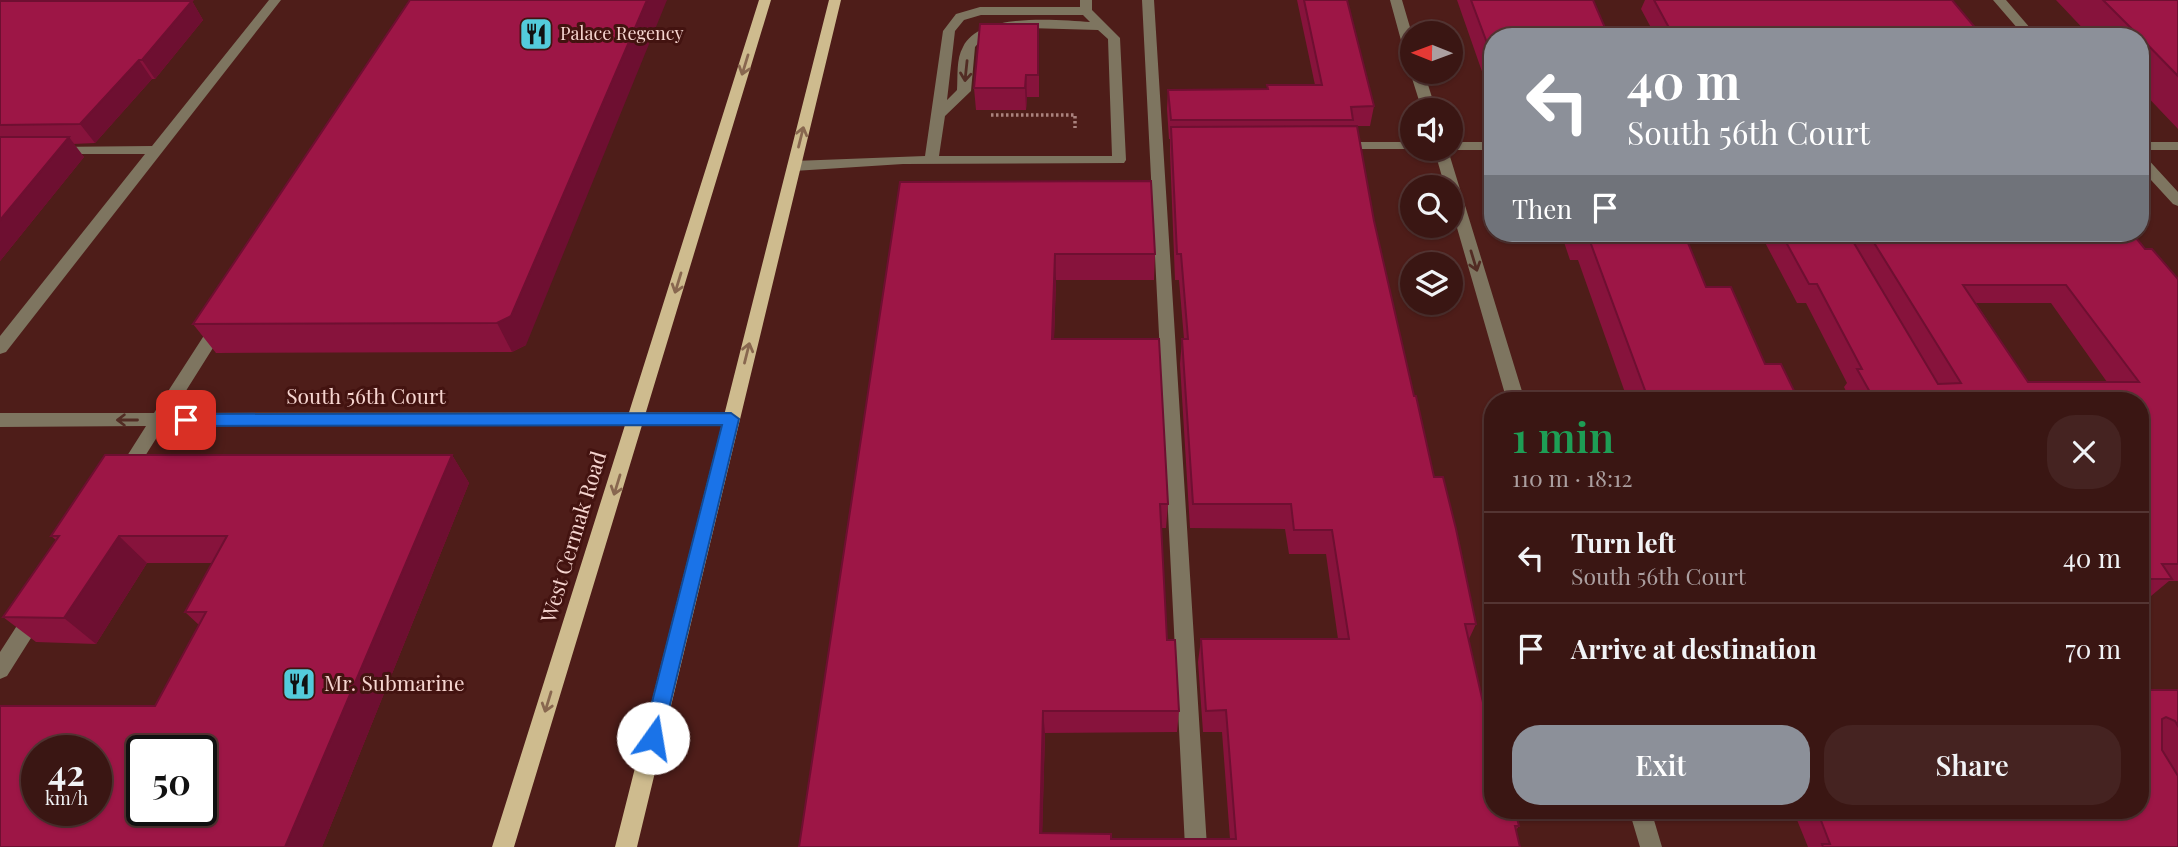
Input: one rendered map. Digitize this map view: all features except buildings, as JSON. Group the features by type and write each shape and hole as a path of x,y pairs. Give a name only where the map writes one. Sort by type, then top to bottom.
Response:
{"main road":[{"name":"West Cermak Road","path":"503,847 765,0"},
{"path":"626,847 835,0"}],"street":[{"path":"0,348 275,0"},
{"path":"1148,0 1163,146 1196,847"},
{"path":"1396,0 1402,21"},
{"path":"1999,0 2024,28"},
{"path":"794,166 931,160 1119,160 1115,38 1086,5 980,11 960,17 949,31 931,160"},
{"path":"938,115 964,91 969,46 981,32 1000,26 1102,26"},
{"path":"1328,146 1400,146"},
{"path":"1463,146 1484,146"},
{"path":"2149,146 2178,146"},
{"path":"39,150 155,150"},
{"path":"1444,161 1513,392"},
{"path":"2149,169 2178,201"},
{"path":"112,494 228,313"},
{"name":"South 56th Court","path":"0,420 731,419"},
{"path":"0,670 45,600"},
{"path":"1643,819 1651,847"}],"place":[{"name":"Palace Regency","path":"536,34"},
{"name":"Mr. Submarine","path":"299,684"}],"route":[{"path":"186,420 731,419 653,738"}]}
